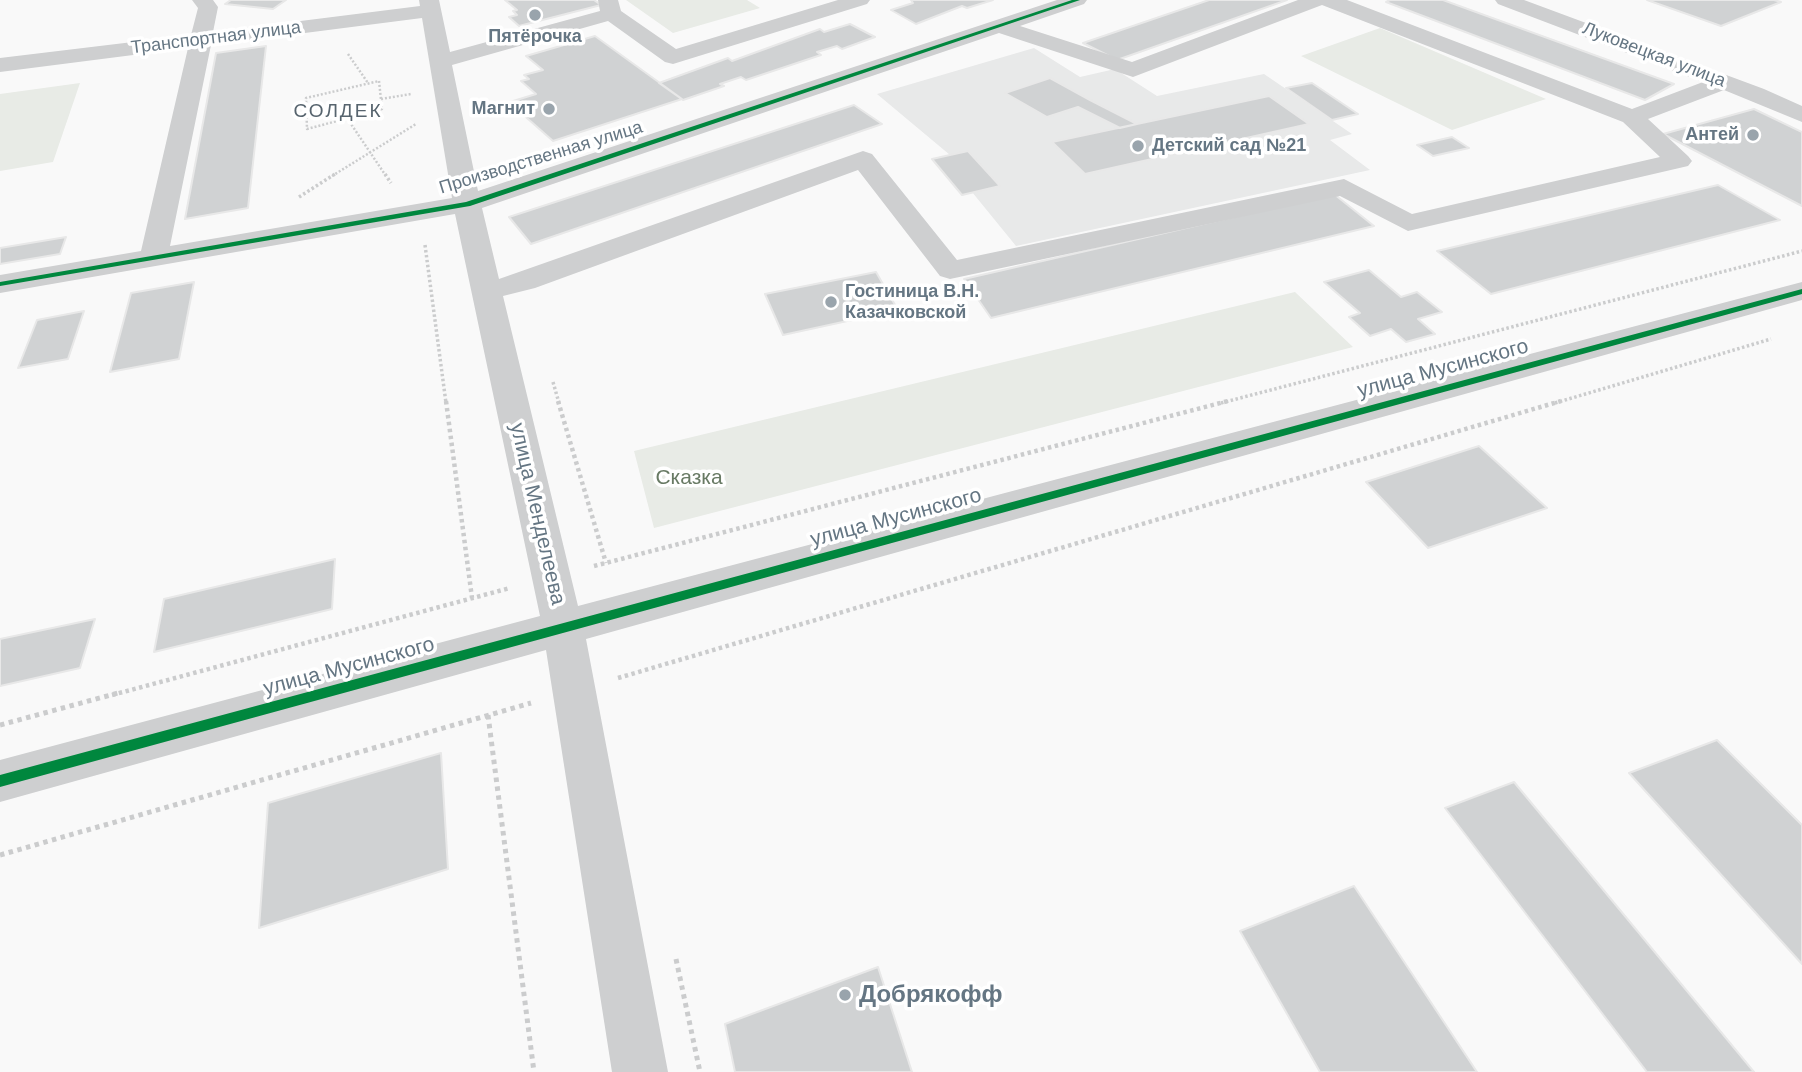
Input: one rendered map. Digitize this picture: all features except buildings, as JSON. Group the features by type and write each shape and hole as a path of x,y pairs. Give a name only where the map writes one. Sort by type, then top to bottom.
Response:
{"street":[{"path":"154,257 198,40 208,7 202,0"},
{"path":"442,61 610,7 673,57 860,0"},
{"name":"Производственная улица","path":"0,284 467,204 1077,0"},
{"path":"998,26 1133,70 1317,0"},
{"path":"486,291 524,282 863,159 950,270 1344,187 1408,223 1679,161 1632,117 1328,0"},
{"name":"Луковецкая улица","path":"1505,0 1724,82 1802,115"},
{"name":"Транспортная улица","path":"0,65 198,40 430,6"},
{"name":"улица Менделеева","path":"430,6 467,204 562,629 640,1072"},
{"path":"1632,117 1724,82"},
{"name":"улица Мусинского","path":"0,781 1802,291"}],"path":[{"path":"379,81 382,110 347,118 307,129 306,98 379,81"},
{"path":"292,201 449,103"},
{"path":"347,118 391,183"},
{"path":"421,212 472,598"},
{"path":"589,567 1802,251"},
{"path":"617,678 1775,337"},
{"path":"0,724 521,585"},
{"path":"0,855 539,701"},
{"path":"488,715 534,1072"}],"shaded area":[{"name":"Детский сад №21","path":"1034,48 1080,77 1115,69 1157,96 1264,74 1352,134 1330,140 1370,170 1016,246 972,192 1000,185 969,152 950,155 877,94"}],"green space":[{"path":"626,0 747,0 760,8 673,33"},
{"path":"1380,28 1546,99 1452,130 1301,56"},
{"path":"80,83 53,162 0,171 0,94"},
{"name":"Сказка","path":"1295,292 1353,347 654,528 634,451"}],"cycle path":[{"path":"0,284 467,204 1077,0"},
{"path":"0,781 1802,291"}],"place":[{"name":"Пятёрочка","path":"535,15"},
{"name":"Магнит","path":"549,109"},
{"name":"Антей","path":"1753,135"},
{"name":"Детский сад №21","path":"1138,146"},
{"name":"Гостиница В.Н. Казачковской","path":"831,302"},
{"name":"Добрякофф","path":"845,995"}],"district":[{"name":"СОЛДЕК","path":"338,112"}]}
